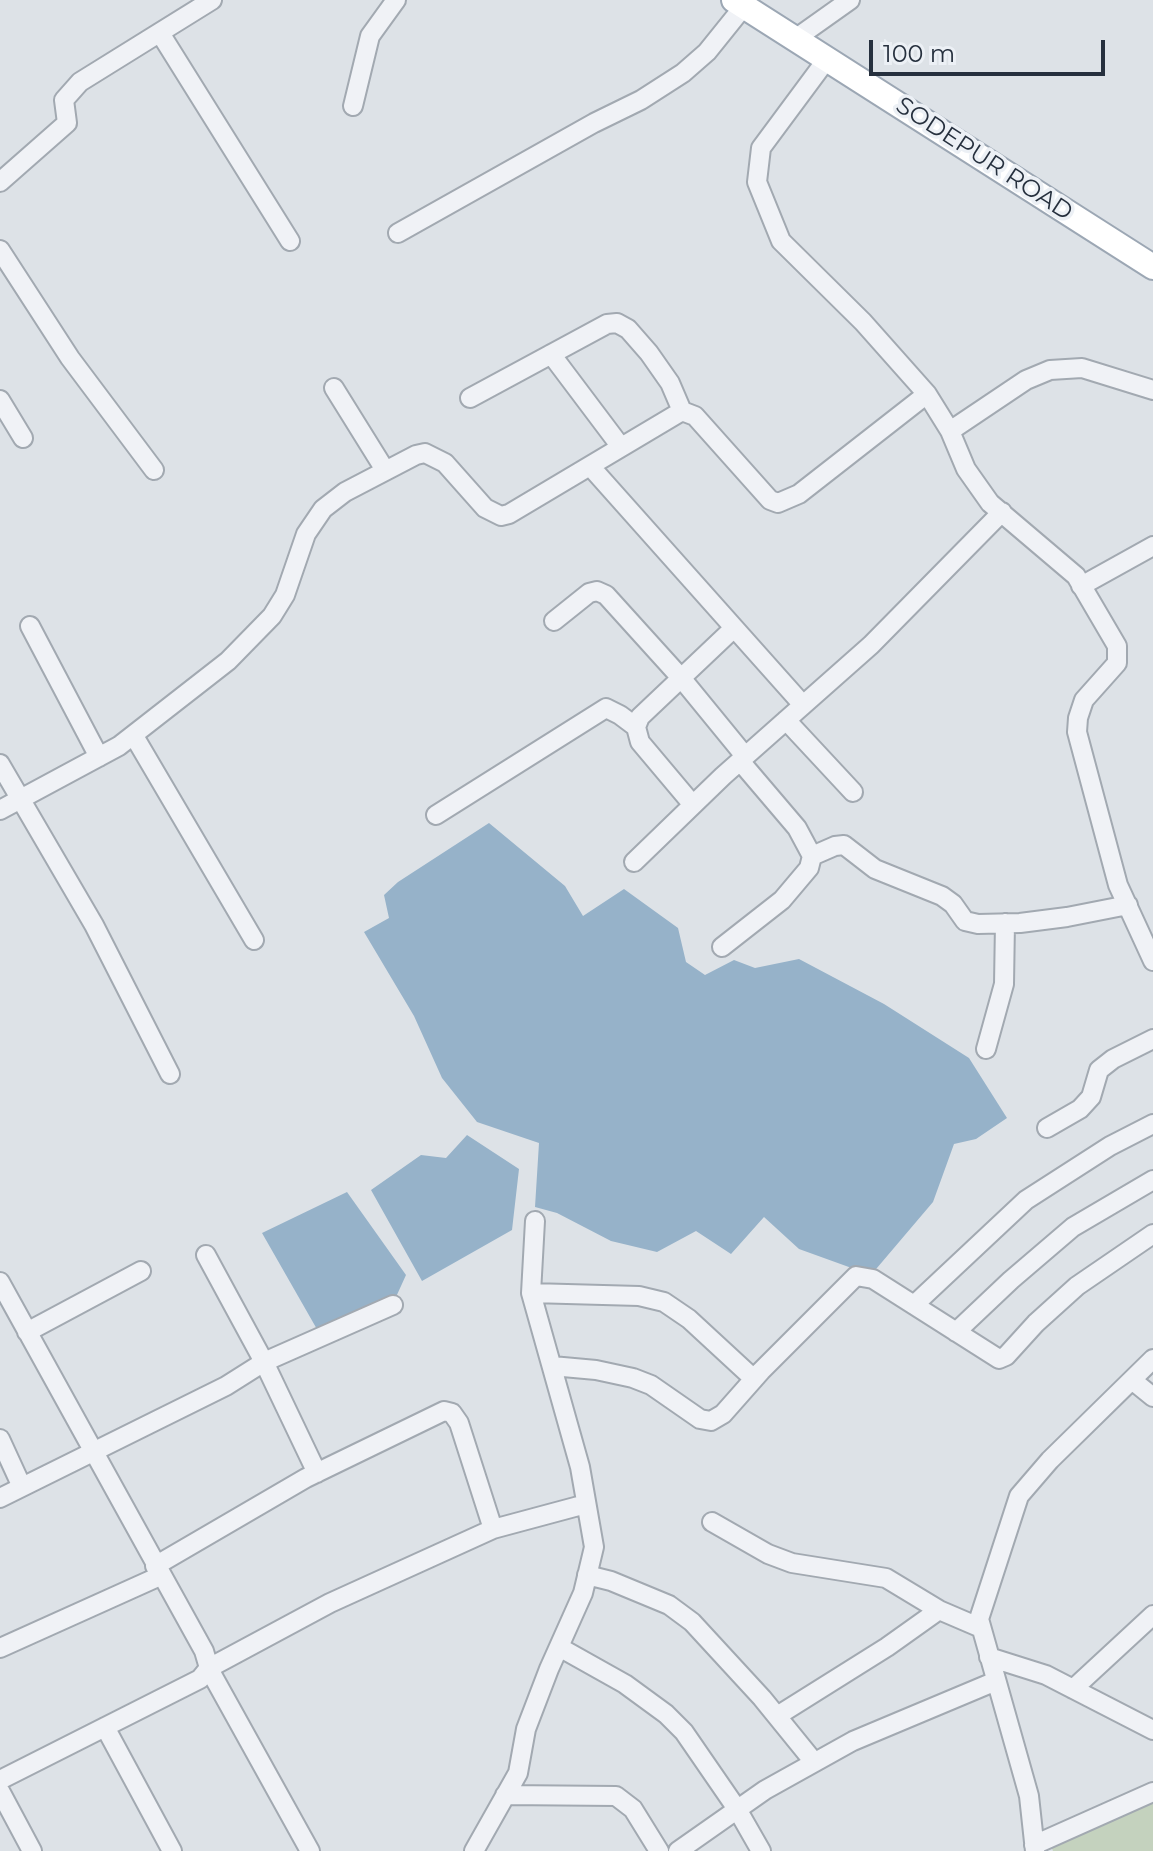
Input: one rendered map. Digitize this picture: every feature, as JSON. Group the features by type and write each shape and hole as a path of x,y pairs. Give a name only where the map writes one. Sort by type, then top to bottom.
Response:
{"main road":[{"name":"SODEPUR ROAD","path":"739,3 1153,267"}],"street":[{"path":"0,182 67,123 64,100 80,82 212,0"},
{"path":"353,106 370,36 396,0"},
{"path":"795,39 850,0"},
{"path":"398,233 641,100 683,73 707,52 739,3"},
{"path":"160,33 290,241"},
{"path":"827,59 761,148 757,182 781,241 863,322 927,394 950,431 966,469 990,503 1076,576 1117,646 1117,663 1084,700 1077,732 1118,885 1153,961"},
{"path":"0,250 70,358 154,470"},
{"path":"470,398 607,324 617,323 628,329 649,353 670,383 682,411 695,416 770,500 778,503 799,494 927,394"},
{"path":"551,354 621,447"},
{"path":"950,431 1026,380 1050,370 1082,368 1153,390"},
{"path":"334,388 385,470"},
{"path":"0,400 23,438"},
{"path":"0,810 134,736 228,661 272,616 285,595 306,534 323,509 345,492 416,455 430,455 445,463 485,508 501,516 682,411"},
{"path":"590,466 803,705"},
{"path":"634,862 742,758 871,645 1002,512"},
{"path":"1081,586 1153,546"},
{"path":"554,621 589,593 597,591 606,595 682,679 797,828 812,856 809,868 782,900 722,947"},
{"path":"30,626 99,757"},
{"path":"693,805 640,742 636,727 640,717 734,628"},
{"path":"436,815 606,708 636,727"},
{"path":"786,720 853,792"},
{"path":"134,736 254,940"},
{"path":"0,764 94,925 170,1074"},
{"path":"812,856 844,845 875,869 942,896 953,904 965,921 1005,923 1067,917 1128,905"},
{"path":"986,1049 1004,984 1005,923"},
{"path":"1047,1128 1080,1109 1091,1097 1099,1070 1113,1059 1153,1039"},
{"path":"914,1305 1026,1200 1110,1146 1153,1124"},
{"path":"956,1332 1073,1227 1153,1180"},
{"path":"474,1851 518,1773 526,1729 583,1593 594,1547 580,1467 531,1293 535,1221"},
{"path":"552,1366 596,1370 633,1378 651,1385 700,1419 711,1421 723,1414 856,1276 873,1279 999,1359 1006,1356 1036,1323 1077,1286 1153,1234"},
{"path":"206,1255 264,1362 317,1473"},
{"path":"0,1324 22,1324 141,1271"},
{"path":"0,1282 204,1651 209,1668 310,1851"},
{"path":"531,1293 639,1296 664,1302 689,1319 754,1379"},
{"path":"0,1498 226,1386 264,1362 393,1305"},
{"path":"1153,1359 1050,1460 1019,1496 979,1619 1029,1796 1035,1850 1153,1792"},
{"path":"1132,1380 1153,1397"},
{"path":"0,1648 158,1571 317,1473 444,1411 452,1413 459,1423 493,1529"},
{"path":"0,1439 22,1487"},
{"path":"0,1780 200,1679 209,1668 330,1603 493,1529 586,1504"},
{"path":"712,1522 768,1554 792,1563 886,1578 939,1610 981,1628"},
{"path":"587,1575 611,1581 669,1605 692,1622 814,1762"},
{"path":"777,1716 887,1647 939,1610"},
{"path":"1073,1689 1153,1615"},
{"path":"559,1647 625,1684 666,1714 684,1732 737,1809 761,1851"},
{"path":"989,1657 1033,1670 1153,1730"},
{"path":"678,1851 765,1790 853,1741 996,1681"},
{"path":"105,1727 172,1851"},
{"path":"0,1791 32,1851"},
{"path":"505,1795 616,1796 633,1809 659,1851"}],"green space":[{"path":"1153,1792 1153,1851 1053,1851 1048,1839"}],"water":[{"path":"489,823 565,886 583,916 624,889 678,928 686,962 705,975 734,960 755,968 799,959 884,1004 969,1058 1007,1118 976,1139 954,1144 933,1202 871,1275 799,1249 764,1217 731,1254 696,1231 657,1252 611,1241 557,1213 535,1207 539,1143 477,1122 442,1078 414,1016 364,932 389,918 384,895 398,882"},
{"path":"467,1135 519,1169 512,1230 422,1281 371,1190 421,1155 446,1158"},
{"path":"347,1192 406,1275 396,1297 318,1331 262,1233"}]}
